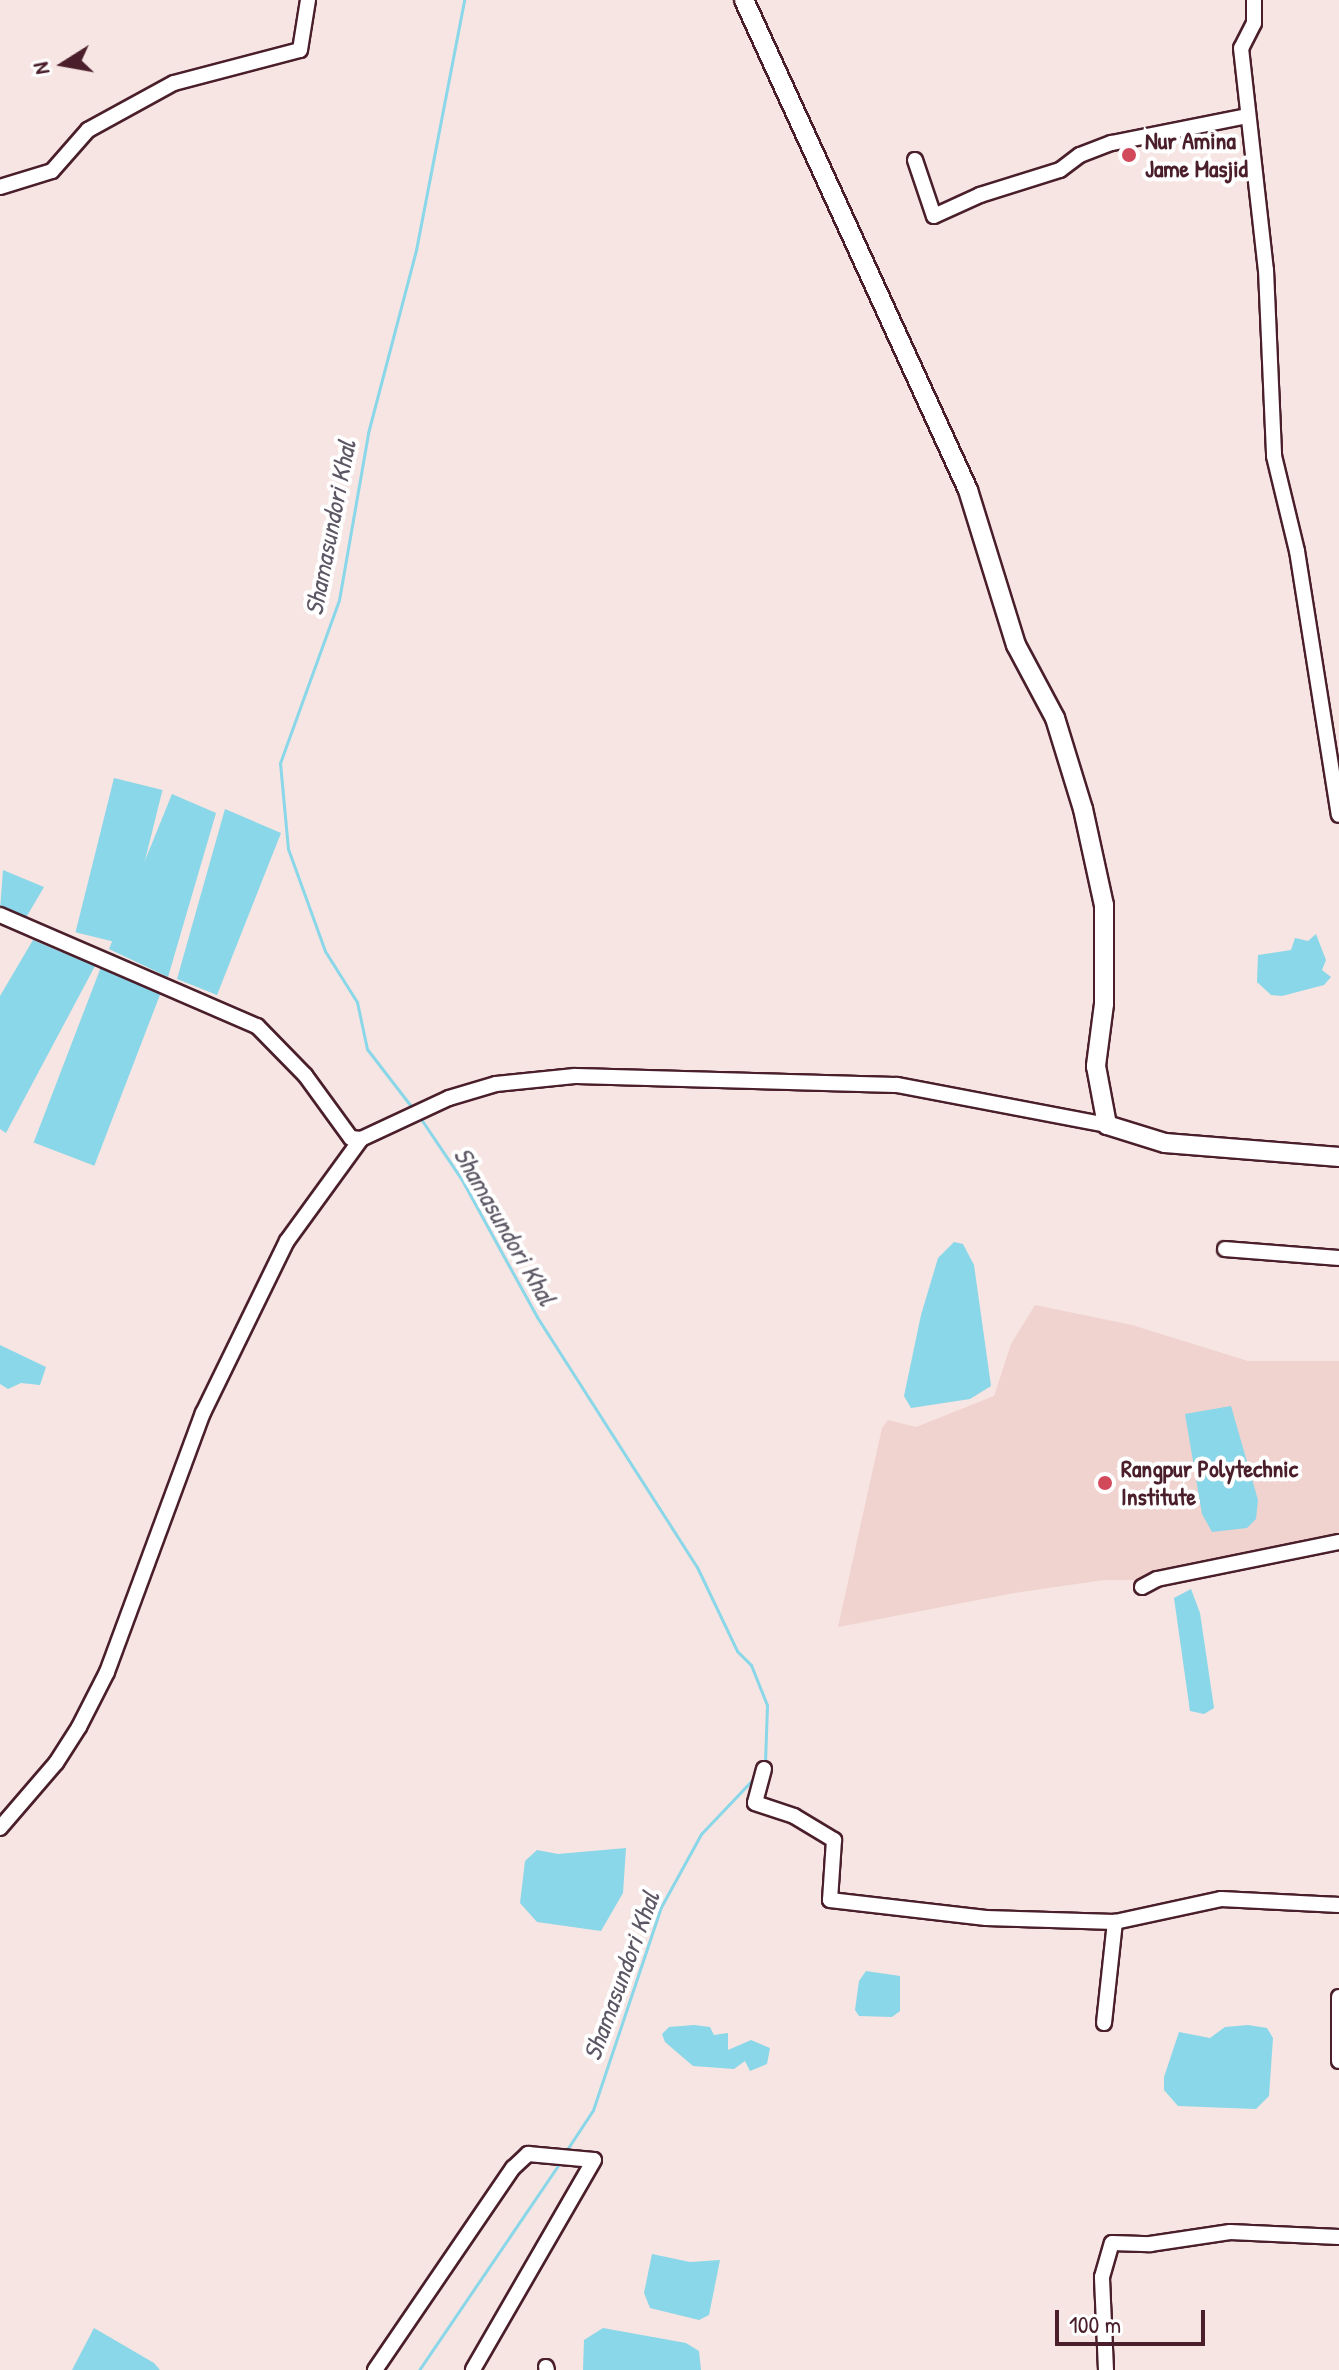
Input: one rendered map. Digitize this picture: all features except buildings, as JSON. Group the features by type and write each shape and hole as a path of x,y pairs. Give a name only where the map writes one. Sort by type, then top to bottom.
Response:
{"main road":[{"path":"744,0 968,490 1016,645 1055,718 1083,809 1104,905 1104,1004 1096,1066 1107,1125 1165,1143 1339,1157"}],"street":[{"path":"0,187 52,171 88,130 174,83 300,50 308,0"},
{"path":"1254,0 1254,23 1241,48 1266,270 1274,456 1297,551 1339,815"},
{"path":"915,160 934,216 980,195 1060,170 1080,155 1112,143 1247,116"},
{"path":"0,915 257,1026 305,1075 351,1138 361,1139"},
{"path":"0,1828 56,1763 79,1727 113,1658 203,1413 287,1241 361,1139 418,1109 496,1084 575,1076 757,1078 897,1085 1107,1125"},
{"path":"1225,1249 1339,1258"},
{"path":"1142,1587 1157,1579 1339,1542"},
{"path":"764,1769 755,1803 794,1816 834,1840 830,1900 986,1918 1115,1922 1221,1899 1339,1905"},
{"path":"1104,2023 1115,1922"},
{"path":"1339,1997 1339,2061"},
{"path":"375,2370 513,2168 528,2154 594,2160 473,2370"},
{"path":"1106,2370 1102,2277 1112,2243 1150,2244 1230,2232 1339,2237"}],"shaded area":[{"name":"Rangpur Polytechnic Institute","path":"1035,1305 1132,1325 1248,1361 1339,1361 1339,1539 1143,1580 1104,1580 1014,1593 838,1627 882,1428 888,1420 916,1427 994,1396 1011,1344"}],"water":[{"path":"114,778 163,790 124,944 76,932"},
{"path":"172,794 216,813 168,977 109,949"},
{"path":"225,809 281,833 217,995 177,979"},
{"path":"3,870 44,887 24,921 0,910"},
{"path":"1316,934 1326,960 1322,970 1331,977 1324,985 1282,996 1271,995 1257,982 1258,955 1291,950 1295,938 1308,941"},
{"path":"33,940 95,966 6,1133 0,1129 0,996"},
{"path":"101,967 162,990 94,1166 34,1143"},
{"path":"954,1242 963,1244 974,1265 991,1386 970,1399 911,1408 904,1396 921,1315 938,1258"},
{"path":"0,1345 46,1367 40,1385 21,1383 8,1389 0,1384"},
{"path":"1231,1406 1258,1500 1256,1519 1247,1528 1212,1532 1202,1514 1185,1414"},
{"path":"1191,1589 1200,1613 1214,1708 1204,1714 1190,1711 1174,1598"},
{"path":"626,1848 623,1893 601,1931 537,1922 520,1903 525,1861 537,1850 558,1854"},
{"path":"866,1971 900,1976 900,2011 892,2017 859,2016 855,2010 859,1981"},
{"path":"694,2025 710,2027 714,2035 728,2033 728,2050 751,2040 770,2048 767,2064 750,2071 745,2061 734,2069 693,2066 665,2042 662,2034 669,2027"},
{"path":"1248,2025 1267,2028 1273,2038 1269,2096 1256,2109 1178,2106 1164,2090 1164,2077 1179,2032 1210,2038 1225,2027"},
{"path":"652,2254 690,2262 720,2260 709,2315 699,2320 650,2308 644,2293"},
{"path":"94,2328 154,2363 160,2370 72,2370"},
{"path":"603,2328 686,2343 699,2351 701,2370 583,2370 584,2340"}],"waterway":[{"name":"Shamasundori Khal","path":"414,1110 367,1049 357,1002 325,951 288,849 280,763 339,600 368,433 416,250 464,0"},
{"name":"Shamasundori Khal","path":"419,1116 462,1180 537,1317 697,1567 737,1651 751,1665 767,1705 765,1763"},
{"name":"Shamasundori Khal","path":"566,2151 593,2110 661,1907 701,1834 757,1775"},
{"name":"Shamasundori Khal","path":"419,2370 561,2161"}],"place":[{"name":"Nur Amina Jame Masjid","path":"1129,155"},
{"name":"Rangpur Polytechnic Institute","path":"1105,1483"}]}
